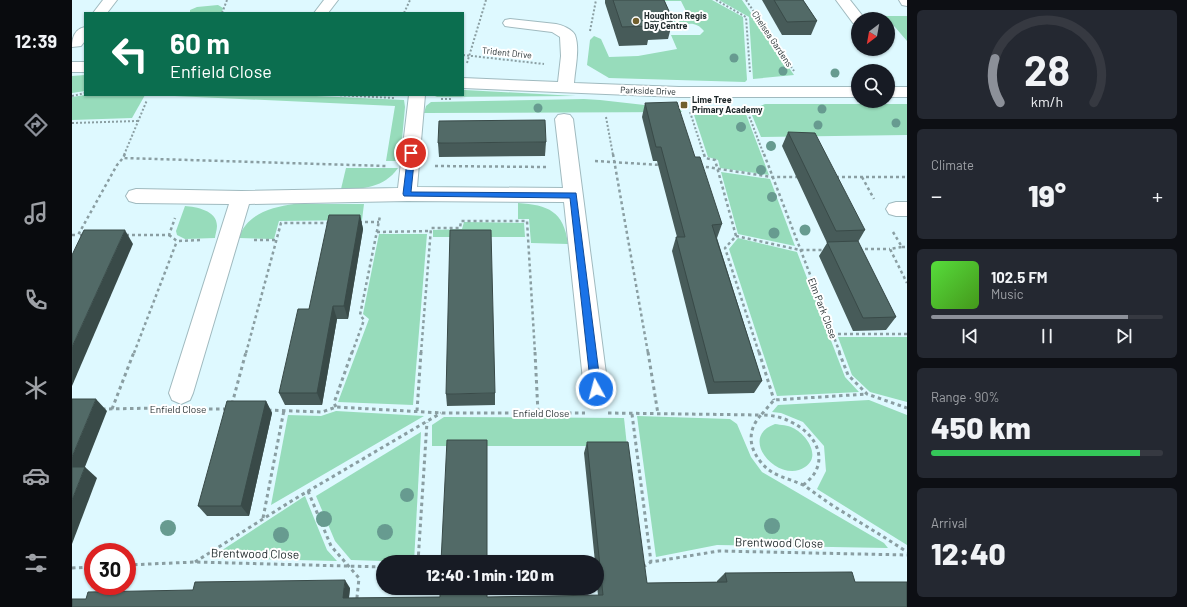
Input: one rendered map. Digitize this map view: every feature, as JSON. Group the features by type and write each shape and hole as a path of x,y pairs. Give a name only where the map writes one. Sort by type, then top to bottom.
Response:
{"street":[{"path":"101,12 110,0"},
{"path":"322,12 331,0"},
{"path":"843,0 852,12"},
{"path":"510,23 556,28 567,35 569,56 565,87"},
{"path":"72,67 84,67"},
{"name":"Parkside Drive","path":"464,83 679,92 851,92"},
{"path":"895,92 907,92"},
{"path":"407,194 417,96"},
{"path":"564,119 596,389"},
{"path":"136,196 241,198 407,194 573,195"},
{"name":"Enfield Close","path":"180,393 241,198"}],"path":[{"path":"222,12 227,0"},
{"path":"404,12 410,0"},
{"path":"470,56 486,0"},
{"path":"590,30 596,0"},
{"path":"716,0 746,17 750,76"},
{"name":"Chelsea Gardens","path":"746,0 794,71"},
{"name":"Trident Drive","path":"464,55 550,65"},
{"path":"72,96 84,93"},
{"path":"689,108 705,158 715,160 736,236"},
{"name":"Elm Park Close","path":"748,112 848,375 867,394 907,408"},
{"path":"606,117 642,314 658,414"},
{"path":"72,123 138,121"},
{"path":"718,170 772,177 802,177"},
{"path":"832,177 907,177"},
{"path":"862,177 894,209 902,247"},
{"path":"336,407 334,403 364,320 360,315 384,195"},
{"path":"377,232 460,228 462,221 527,221 538,413"},
{"name":"Enfield Close","path":"200,408 231,409 281,223 334,222"},
{"path":"356,222 379,222"},
{"path":"417,411 431,230"},
{"path":"72,235 78,235"},
{"path":"169,235 177,241 229,240"},
{"path":"736,236 800,250 830,250"},
{"path":"736,236 726,248 774,400"},
{"path":"112,409 177,241"},
{"path":"852,249 890,249 907,247"},
{"path":"890,249 907,283"},
{"path":"832,334 907,334"},
{"path":"867,394 774,400 752,425 750,440 756,455 773,473 785,480 803,485 822,499 907,552"},
{"name":"Enfield Close","path":"266,410 322,412 336,407 442,413 591,413"},
{"name":"Enfield Close","path":"96,409 162,408"},
{"path":"263,519 284,410"},
{"path":"195,562 308,491 442,413"},
{"path":"606,413 779,416 801,427 816,447 819,465 811,480 803,485"},
{"path":"632,414 652,562"},
{"path":"418,555 427,422"},
{"path":"308,491 331,546 359,578 356,607"},
{"name":"Brentwood Close","path":"642,568 652,562 719,551 907,555"},
{"name":"Brentwood Close","path":"136,565 195,562 376,567"},
{"path":"72,568 84,567"}],"green space":[{"path":"659,0 712,0 743,17 747,80 745,82 609,78 587,65 590,40 594,36 601,39 609,57 638,56 677,49 671,35 700,35 704,31 695,24 676,27 672,14 687,13 681,1"},
{"path":"719,0 742,0 794,75 753,79 749,17"},
{"path":"218,5 223,8 222,12 190,12 190,10 197,7"},
{"path":"895,16 907,16 907,41 895,27"},
{"path":"84,75 84,91 72,93 72,76"},
{"path":"464,90 576,96 435,97 464,96"},
{"path":"84,95 144,96 132,118 72,120 72,97"},
{"path":"175,96 316,96 404,100 405,107 400,161 386,161 395,106"},
{"path":"584,99 680,109 682,112 424,113 426,106 431,102"},
{"path":"765,104 851,104 851,108 895,108 895,104 907,104 907,135 761,137 749,108 758,107"},
{"path":"744,109 769,175 720,168 718,160 708,157 694,115 711,114 716,111"},
{"path":"346,168 398,168 386,180 372,186 357,189 341,189"},
{"path":"721,172 770,179 795,246 738,234"},
{"path":"518,203 546,208 553,212 563,224 568,244 531,243 529,219 518,219"},
{"path":"294,204 364,204 362,220 279,221 274,239 239,238 247,223 254,217 277,207"},
{"path":"185,206 205,210 214,216 217,226 215,238 185,239 177,235 176,231"},
{"path":"464,222 524,223 525,237 433,237 433,230 462,229"},
{"path":"379,234 427,234 413,405 338,402 369,319 363,314"},
{"path":"738,238 797,252 845,377 859,392 777,396 729,249"},
{"path":"838,337 907,337 907,402 870,392 852,375"},
{"path":"869,400 907,415 907,545 817,489 826,471 824,446 803,422 781,413 772,412 778,405"},
{"path":"336,411 424,416 271,505 288,415 321,416"},
{"path":"637,416 730,419 737,424 751,457 762,472 884,543 888,548 717,545 656,557"},
{"path":"444,417 624,418 627,446 432,446 432,425"},
{"path":"775,424 791,427 803,435 807,440 812,451 812,457 810,462 805,467 795,471 784,470 774,465 766,458 761,449 760,439 764,431"},
{"path":"421,432 414,555 376,555 376,561 351,560 335,541 316,496"},
{"path":"305,496 327,550 337,561 210,558"}],"building":[{"path":"613,0 664,0 673,20 649,21 651,26 622,27"},
{"path":"774,0 803,0 817,21 787,22"},
{"path":"677,102 695,157 700,157 722,224 712,225 762,381 714,382 676,237 685,237 661,147 656,147 645,103"},
{"path":"545,120 546,142 438,143 439,121"},
{"path":"788,132 815,133 865,230 836,231"},
{"path":"329,215 360,215 344,306 333,306 317,393 279,393 298,309 309,309"},
{"path":"84,230 125,230 72,347 72,255"},
{"path":"450,230 491,230 495,393 446,394"},
{"path":"858,241 896,317 863,318 827,242"},
{"path":"72,399 96,399 72,457"},
{"path":"227,401 266,401 241,506 198,506"},
{"path":"447,440 487,440 487,555 441,555"},
{"path":"587,442 628,442 647,583 727,582 725,573 852,572 855,582 907,582 907,607 72,607 72,599 86,599 87,595 136,595 136,591 193,590 195,582 345,580 343,598 440,597 440,595 487,595 487,597 604,595 604,555 599,555"},
{"path":"72,467 85,467 72,500"}],"place":[{"name":"Houghton Regis Day Centre","path":"636,21"},
{"name":"Lime Tree Primary Academy","path":"684,105"}],"route":[{"path":"411,153 407,194 573,195 596,389"}]}
